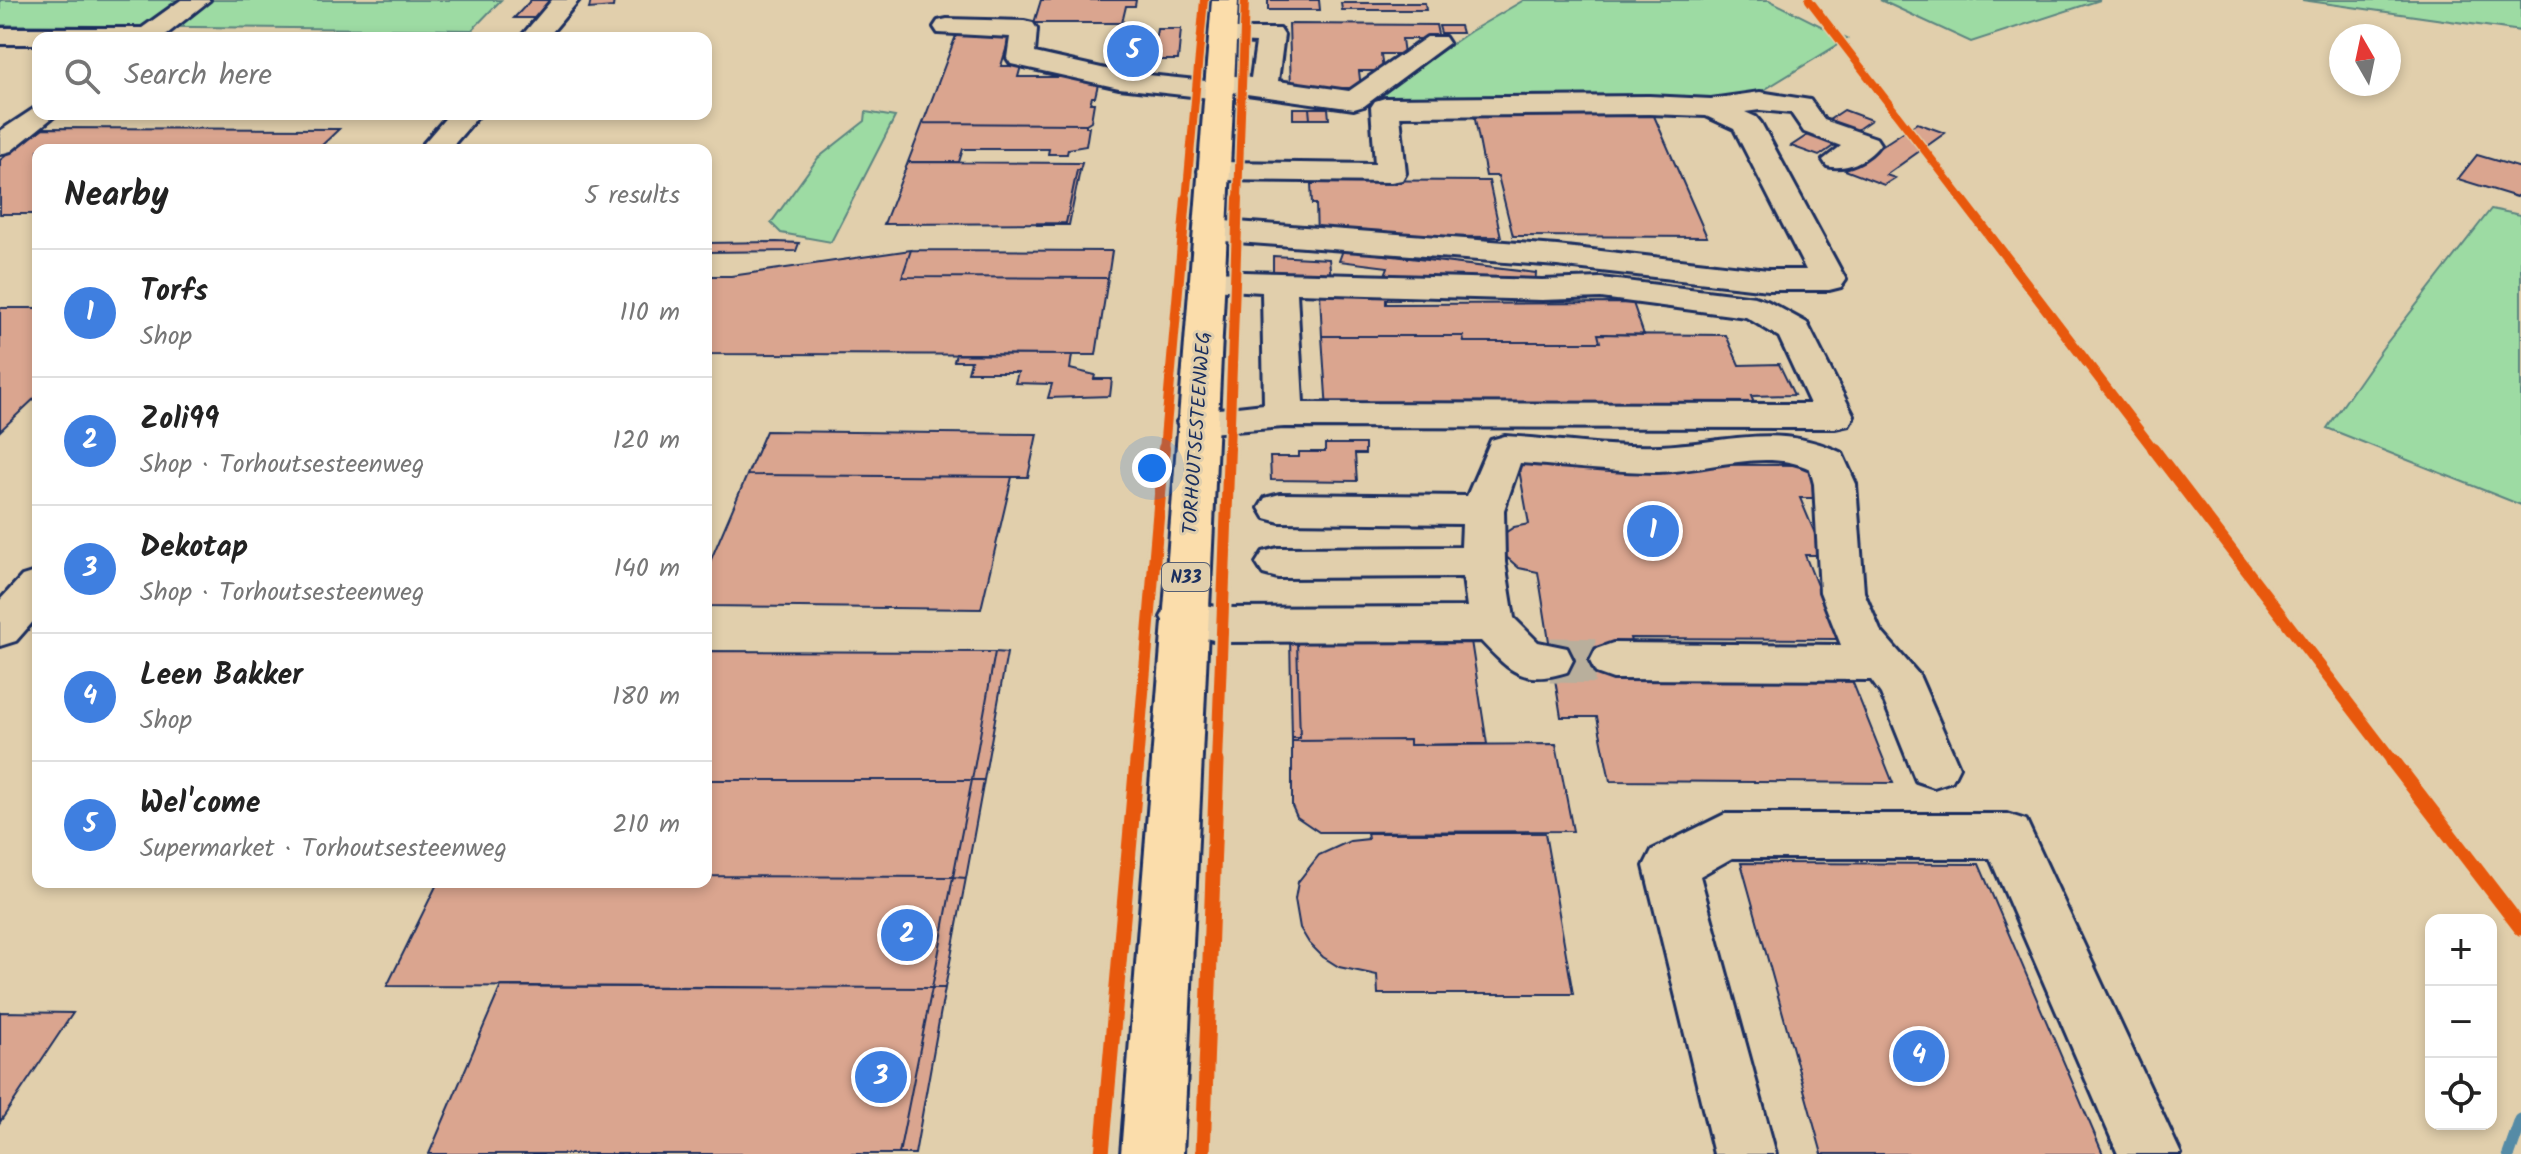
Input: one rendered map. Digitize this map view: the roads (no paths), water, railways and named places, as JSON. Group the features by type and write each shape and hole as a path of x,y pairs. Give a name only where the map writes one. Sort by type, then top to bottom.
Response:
{"main road":[{"name":"TORHOUTSESTEENWEG","path":"1152,1154 1224,17"}],"street":[{"path":"154,32 197,0"},
{"path":"1224,17 1271,35 1263,88"},
{"path":"947,27 1024,29 1021,58 1119,80 1263,88 1354,100 1436,43"},
{"path":"0,36 32,36"},
{"path":"1213,171 1391,173 1385,107 1649,105 1711,108 1760,101 1800,106 1814,126 1865,144 1838,160"},
{"path":"1210,230 1557,256 1768,280 1829,280 1746,123 1711,108"},
{"path":"0,145 34,120"},
{"path":"438,144 460,120"},
{"path":"1197,422 1284,415 1835,416 1794,331 1755,308 1601,288 1542,290 1206,281"},
{"path":"1279,282 1284,415"},
{"path":"1550,660 1527,660 1492,624 1483,562 1483,510 1505,449 1658,459 1757,449 1803,450 1828,462 1835,484 1842,592 1861,639 1902,688 1934,767"},
{"path":"1280,508 1483,510"},
{"path":"1278,563 1483,562"},
{"path":"0,629 32,594"},
{"path":"1184,617 1222,625 1492,624"},
{"path":"1613,661 1884,663"},
{"path":"1745,1154 1671,866 1725,836 2007,836 2150,1154"}],"waterway":[{"path":"2509,1154 2521,1120"}],"tunnel":[{"path":"1550,660 1613,661"}],"place":[{"name":"Wel'come","path":"1133,51"},
{"name":"Torfs","path":"1653,531"},
{"name":"Zoli99","path":"907,935"},
{"name":"Leen Bakker","path":"1919,1056"},
{"name":"Dekotap","path":"881,1077"}]}
